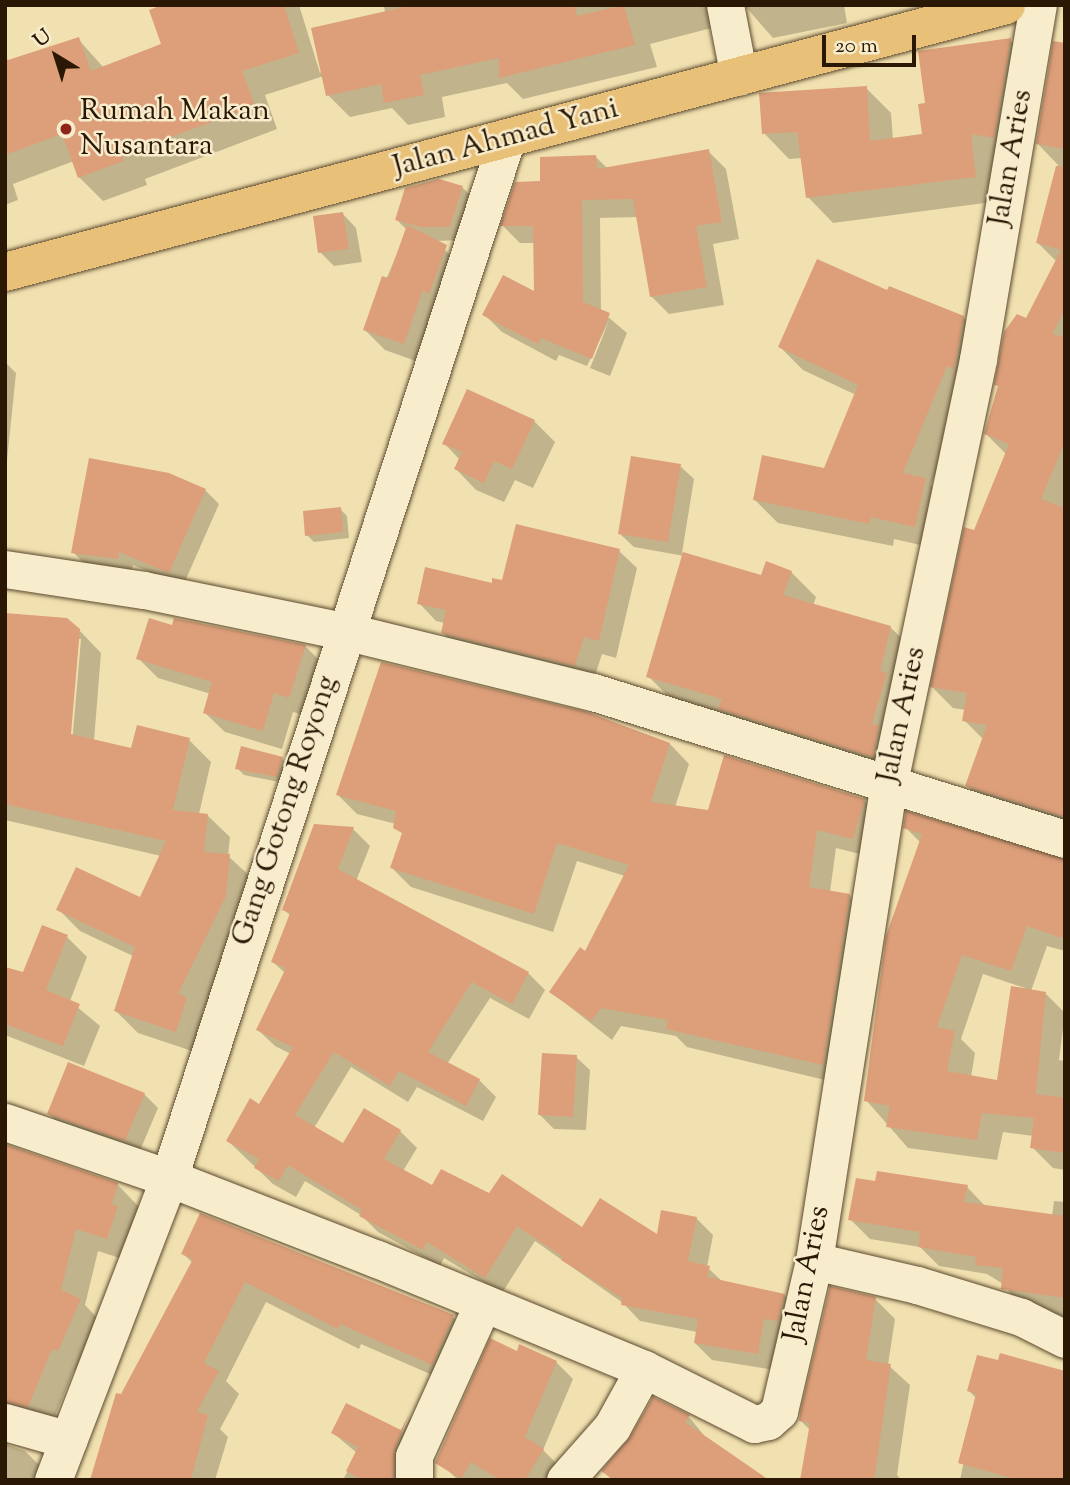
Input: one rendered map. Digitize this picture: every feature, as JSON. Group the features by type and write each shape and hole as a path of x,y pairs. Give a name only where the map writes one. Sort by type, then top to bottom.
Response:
{"highway":[{"name":"Jalan Ahmad Yani","path":"5,272 1006,5"}],"street":[{"path":"726,5 739,77"},
{"name":"Jalan Aries","path":"644,1369 754,1424 768,1421 779,1410 814,1261 889,782 978,359 1038,5"},
{"name":"Gang Gotong Royong","path":"54,1480 169,1178 344,631 507,138"},
{"path":"5,569 144,590 344,631 593,692 1065,839"},
{"path":"5,1122 169,1178 644,1369 612,1427 565,1480"},
{"path":"814,1261 917,1285 1021,1317 1065,1339"},
{"path":"414,1480 414,1456 483,1303"},
{"path":"5,1422 69,1440"}],"building":[{"path":"162,5 284,5 299,53 242,71 255,106 122,155 124,161 78,178 62,134 5,155 5,61 79,37 91,71 161,44 149,10"},
{"path":"413,5 575,5 577,16 624,5 635,45 499,78 499,58 420,75 424,95 384,103 381,84 326,96 311,28"},
{"path":"1011,38 994,138 971,134 976,177 806,198 797,132 762,134 759,93 867,86 870,141 922,134 918,104 925,103 918,51"},
{"path":"1053,41 1065,43 1065,149 1036,144"},
{"path":"709,149 722,222 696,226 707,287 650,297 633,199 582,200 583,302 610,313 592,359 541,338 538,344 482,315 503,275 534,291 533,226 500,226 515,182 540,181 540,157 596,155 597,169"},
{"path":"1056,166 1065,167 1065,310 1052,334 1065,337 1065,442 1041,499 1065,508 1065,817 965,786 987,725 962,721 967,693 930,687 964,527 974,530 1009,444 984,434 998,386 994,385 1004,332 1017,314 1026,318 1061,250 1036,243"},
{"path":"439,179 463,186 450,227 420,227 395,220 405,188"},
{"path":"343,212 349,249 318,253 313,216"},
{"path":"407,225 447,245 429,294 422,291 404,344 363,330 382,276 388,278"},
{"path":"817,259 887,290 889,286 964,316 954,369 947,366 903,473 926,478 915,527 871,517 870,524 753,500 762,455 824,468 858,385 778,347"},
{"path":"467,389 535,420 512,469 494,461 484,483 454,469 462,452 442,444"},
{"path":"631,456 681,464 668,542 618,534"},
{"path":"89,458 169,473 206,489 169,573 119,552 118,559 71,553"},
{"path":"341,507 343,532 305,536 303,511"},
{"path":"516,524 620,549 599,641 584,637 575,666 441,633 446,610 417,604 425,567 492,583 492,578 502,580"},
{"path":"683,552 761,575 766,561 792,571 783,595 891,626 880,671 887,673 872,724 879,725 873,757 718,709 722,699 646,677"},
{"path":"5,613 67,618 80,629 71,734 131,748 137,725 190,738 173,810 208,814 204,852 230,854 226,896 178,994 187,997 176,1032 114,1011 135,947 56,910 76,867 140,897 166,841 5,804"},
{"path":"149,618 172,625 174,618 306,645 289,698 274,693 263,731 203,713 212,682 136,659"},
{"path":"381,662 587,712 670,743 651,802 708,810 724,755 865,799 853,839 817,830 809,887 850,894 823,1065 666,1029 668,1020 601,1008 591,1021 549,992 580,947 585,951 629,865 557,843 534,914 390,868 402,833 393,828 396,811 336,795"},
{"path":"241,746 283,757 277,777 235,769"},
{"path":"906,811 1065,859 1065,939 1027,926 1011,971 962,955 937,1027 955,1031 947,1071 997,1080 1011,986 1046,992 1036,1094 1065,1098 1065,1153 1030,1148 1034,1118 982,1113 977,1140 886,1127 890,1106 864,1101 886,936 922,834 903,828"},
{"path":"314,824 354,827 338,869 529,972 512,1004 472,982 428,1052 480,1079 466,1106 399,1071 390,1086 334,1052 295,1115 343,1143 364,1108 401,1130 384,1159 432,1185 441,1169 489,1193 502,1174 582,1227 600,1198 657,1234 661,1210 697,1217 688,1261 710,1266 707,1277 785,1294 778,1321 764,1319 758,1354 694,1343 698,1319 621,1305 622,1298 561,1260 563,1257 517,1226 485,1278 427,1242 423,1250 359,1216 362,1210 288,1165 279,1181 254,1168 259,1159 226,1141 250,1098 259,1104 293,1047 256,1030 286,968 271,962 290,913 282,910"},
{"path":"42,925 68,935 46,990 80,1004 63,1046 5,1024 5,967 23,972"},
{"path":"542,1053 577,1055 573,1117 538,1115"},
{"path":"68,1062 145,1093 125,1141 47,1114"},
{"path":"5,1144 118,1183 112,1204 118,1206 107,1239 76,1229 61,1290 81,1299 58,1351 52,1349 28,1407 5,1402"},
{"path":"877,1171 968,1185 964,1202 1065,1216 1065,1298 1001,1289 1003,1268 975,1265 976,1257 918,1247 920,1232 848,1220 856,1178 875,1181"},
{"path":"200,1213 454,1315 432,1365 340,1324 338,1329 245,1282 204,1363 219,1371 197,1412 208,1415 191,1480 90,1480 116,1393 121,1394 193,1259 181,1254"},
{"path":"830,1286 876,1297 866,1360 891,1364 874,1480 800,1480 810,1423 799,1421 801,1408"},
{"path":"490,1338 517,1351 519,1344 557,1361 525,1437 544,1449 525,1480 500,1480 471,1462 461,1479 435,1463"},
{"path":"1000,1353 1065,1371 1065,1480 1019,1480 958,1463 976,1394 967,1391 977,1355 998,1360"},
{"path":"653,1397 690,1415 685,1422 769,1480 614,1480 601,1471 630,1437"},
{"path":"346,1403 401,1430 409,1415 395,1448 393,1480 363,1480 346,1471 358,1447 331,1433"}],"place":[{"name":"Rumah Makan Nusantara","path":"66,129"}]}
